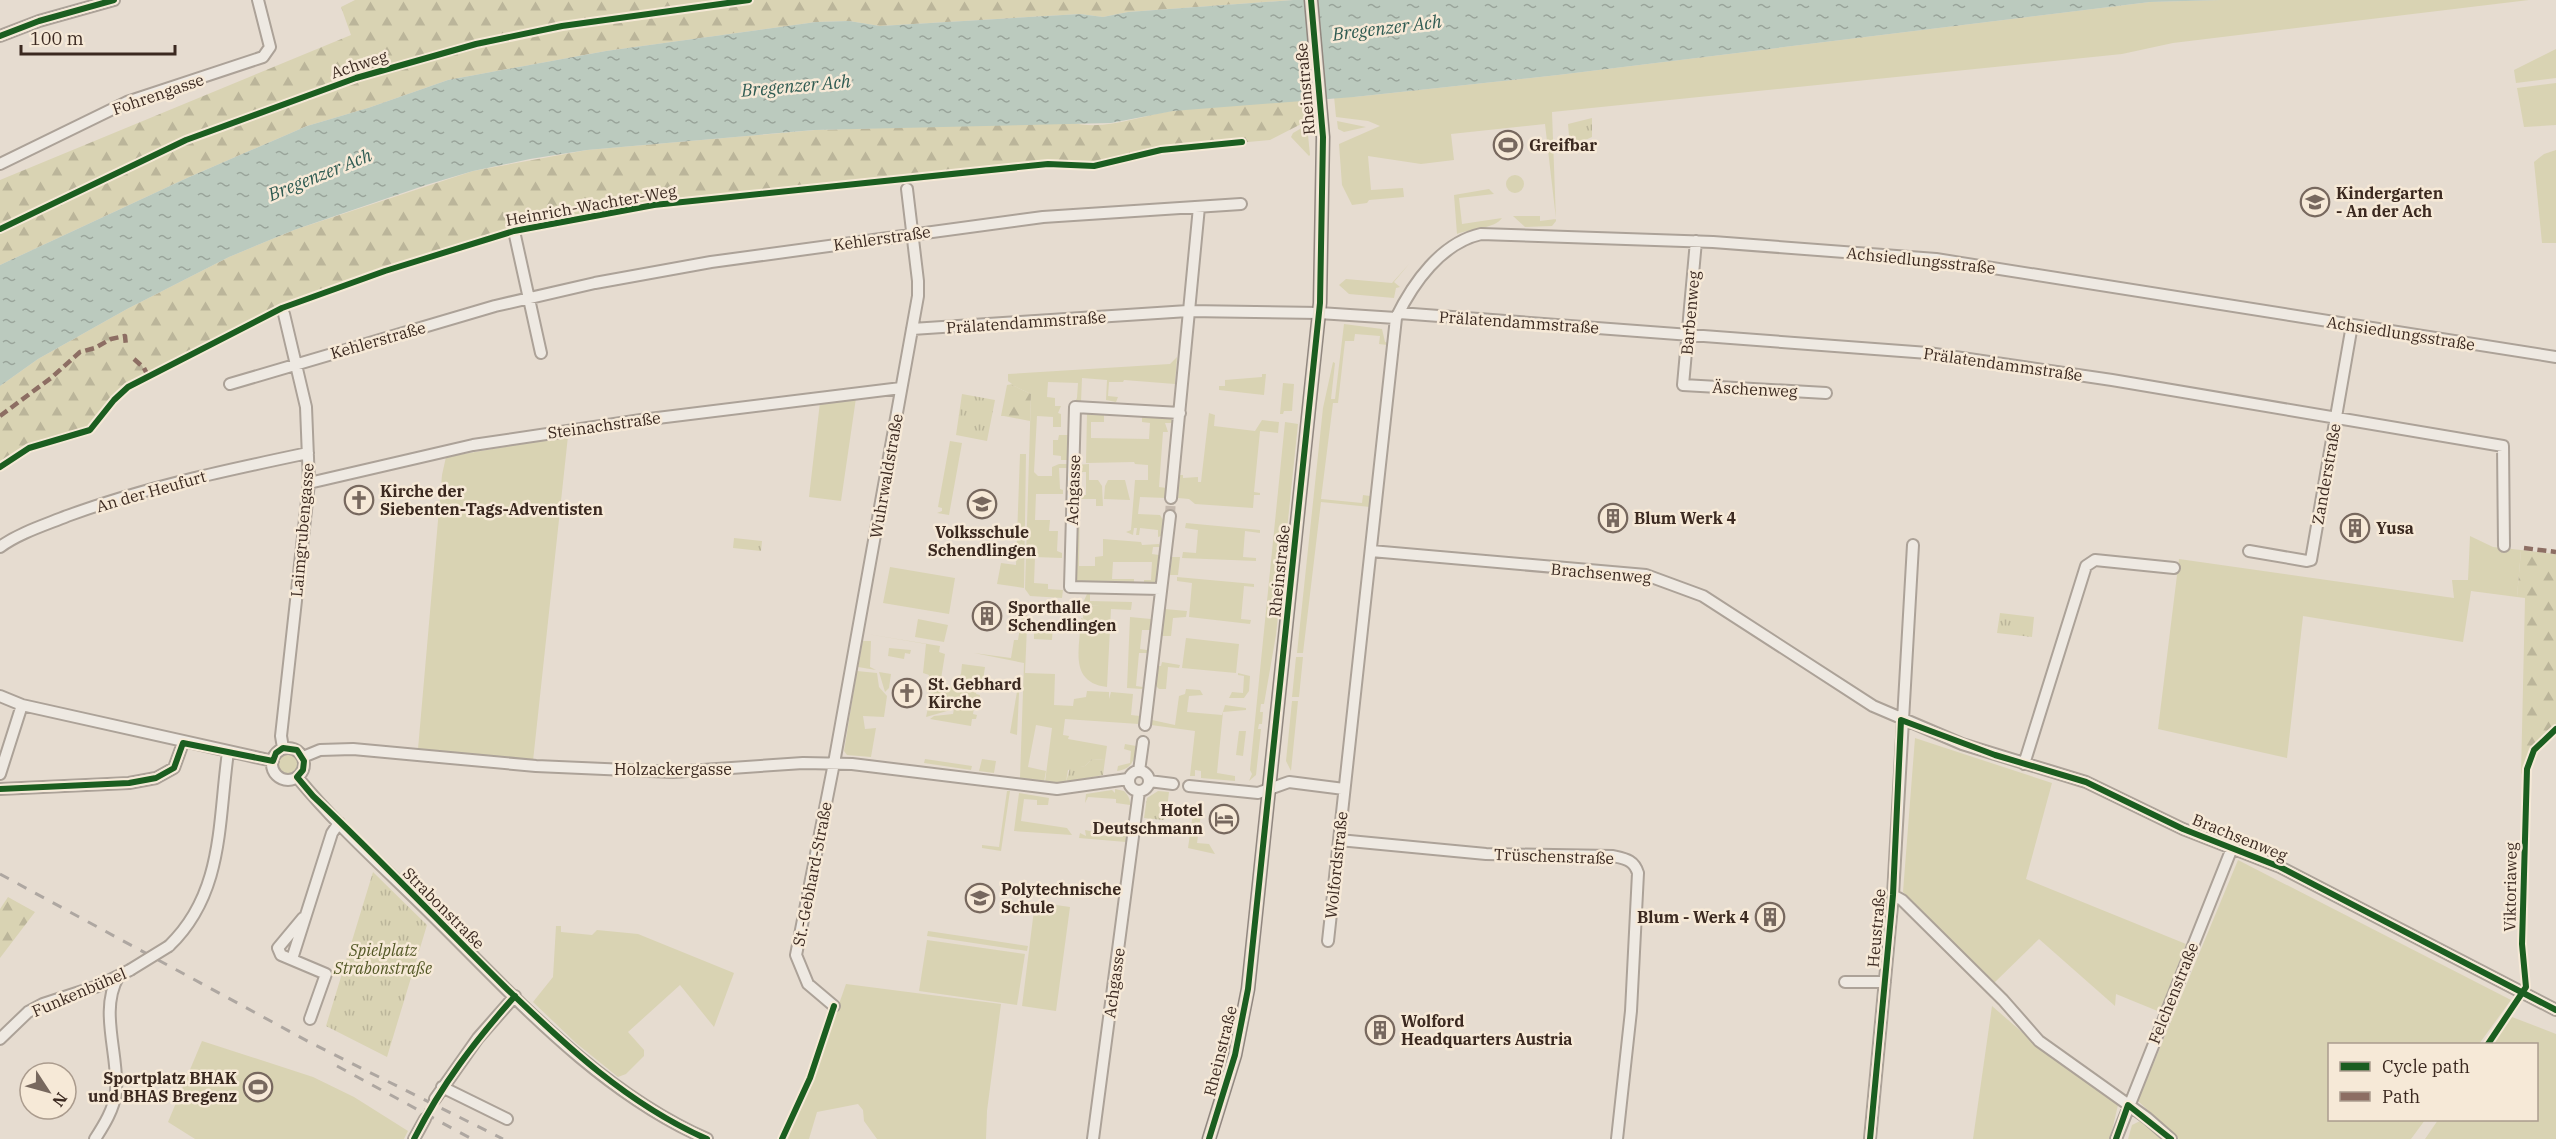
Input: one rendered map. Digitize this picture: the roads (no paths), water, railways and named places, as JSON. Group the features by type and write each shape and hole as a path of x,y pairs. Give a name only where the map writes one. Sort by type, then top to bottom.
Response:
{"main road":[{"name":"Rheinstraße","path":"1209,1139 1242,1027 1270,788 1319,313 1323,230 1322,126 1311,0"}],"street":[{"path":"0,36 39,21 114,0"},
{"name":"Fohrengasse","path":"0,164 127,102 263,57 270,47 258,0"},
{"name":"Wuhrwaldstraße","path":"834,763 919,288 907,189"},
{"name":"Kehlerstraße","path":"230,384 527,299 711,262 911,233 1043,218 1241,204"},
{"path":"1171,498 1199,207"},
{"path":"514,231 527,299 541,352"},
{"name":"Achsiedlungsstraße","path":"1397,316 1437,258 1453,245 1475,236 1696,241 1954,261 2556,357"},
{"name":"Barbenweg","path":"1683,385 1696,241"},
{"name":"Prälatendammstraße","path":"912,329 1188,311 1319,313"},
{"path":"1191,786 1256,793 1289,782 1344,789 1397,316 1319,313"},
{"name":"Laimgrubengasse","path":"283,748 281,736 309,483 306,407 284,314"},
{"name":"Prälatendammstraße","path":"1397,316 1688,333 1928,353 2112,380 2336,420 2503,446 2504,546"},
{"name":"Zanderstraße","path":"2249,551 2311,560 2352,326"},
{"name":"Äschenweg","path":"1683,385 1826,393"},
{"name":"Steinachstraße","path":"309,483 473,445 601,425 901,388"},
{"name":"Achgasse","path":"1161,589 1070,587 1075,407 1180,412"},
{"name":"An der Heufurt","path":"0,547 41,526 168,484 308,453"},
{"path":"1145,725 1170,516"},
{"path":"1901,720 1913,545"},
{"name":"Brachsenweg","path":"1371,551 1657,578 1703,596 1853,693 1901,720 1962,744 2086,782 2183,829 2316,885 2556,1010"},
{"path":"2024,764 2086,566 2095,560 2174,568"},
{"path":"0,696 22,705 183,743 273,761 276,753 283,748 292,748 303,757 303,770 297,777"},
{"path":"0,774 22,705"},
{"name":"Heustraße","path":"1870,1139 1893,895 1901,720"},
{"path":"1139,771 1143,742"},
{"path":"0,789 129,783 156,778 174,768 183,743"},
{"name":"Holzackergasse","path":"303,757 320,750 353,749 536,766 673,772 834,763 916,771 1043,789 1069,788 1128,779"},
{"name":"Funkenbühel","path":"0,1040 28,1012 43,1004 84,992 118,977 169,946 189,926 209,886 228,752"},
{"name":"Strabonstraße","path":"273,761 273,770 279,777 288,780 297,777 339,823 578,1057 659,1114 706,1139"},
{"name":"St.-Gebhard-Straße","path":"834,763 796,955 808,984 834,1006"},
{"path":"1139,771 1147,775 1149,781 1145,789 1139,791 1130,786 1128,779 1133,772 1139,771"},
{"path":"1149,781 1173,784"},
{"name":"Wolfordstraße","path":"1328,941 1344,789"},
{"name":"Achgasse","path":"1093,1139 1139,791"},
{"path":"292,959 303,918 332,833 339,823"},
{"name":"Trüschenstraße","path":"1339,840 1486,854 1613,856 1630,860 1638,873 1635,966 1617,1139"},
{"name":"Felchenstraße","path":"2116,1139 2232,848"},
{"path":"1893,895 1902,900 1924,925 2002,1000 2038,1041 2172,1139"},
{"path":"303,918 278,948 281,955 326,974 310,1019"},
{"path":"95,1139 108,1117 115,1098 110,1001 118,977"},
{"path":"1845,982 1885,982"},
{"path":"435,1099 478,1038 515,996"},
{"path":"442,1087 507,1119"},
{"path":"414,1139 425,1119"}],"water":[{"name":"Bregenzer Ach","path":"1293,0 2221,0 2150,2 1558,75 1354,97 1173,111 1111,123 814,130 587,150 530,159 473,171 426,185 294,230 229,257 127,309 38,359 0,386 0,265 187,178 307,126 368,108 448,80 606,51 816,22 849,21 880,26 1080,14 1103,17 1128,12"}],"tunnel":[{"path":"1170,516 1171,498"},
{"path":"425,1119 435,1099"}],"railway":[{"path":"0,874 311,1043 503,1139"},
{"path":"337,1066 472,1139"}],"place":[{"name":"Greifbar","path":"1508,145"},
{"name":"Kindergarten - An der Ach","path":"2315,202"},
{"name":"Kirche der Siebenten-Tags-Adventisten","path":"359,500"},
{"name":"Volksschule Schendlingen","path":"982,504"},
{"name":"Blum Werk 4","path":"1613,518"},
{"name":"Yusa","path":"2355,528"},
{"name":"Sporthalle Schendlingen","path":"987,616"},
{"name":"St. Gebhard Kirche","path":"907,693"},
{"name":"Hotel Deutschmann","path":"1224,819"},
{"name":"Polytechnische Schule","path":"980,898"},
{"name":"Blum - Werk 4","path":"1770,917"},
{"name":"Wolford Headquarters Austria","path":"1380,1030"},
{"name":"Sportplatz BHAK und BHAS Bregenz","path":"258,1087"}],"park label":[{"name":"Spielplatz Strabonstraße","path":"383,959"}]}
